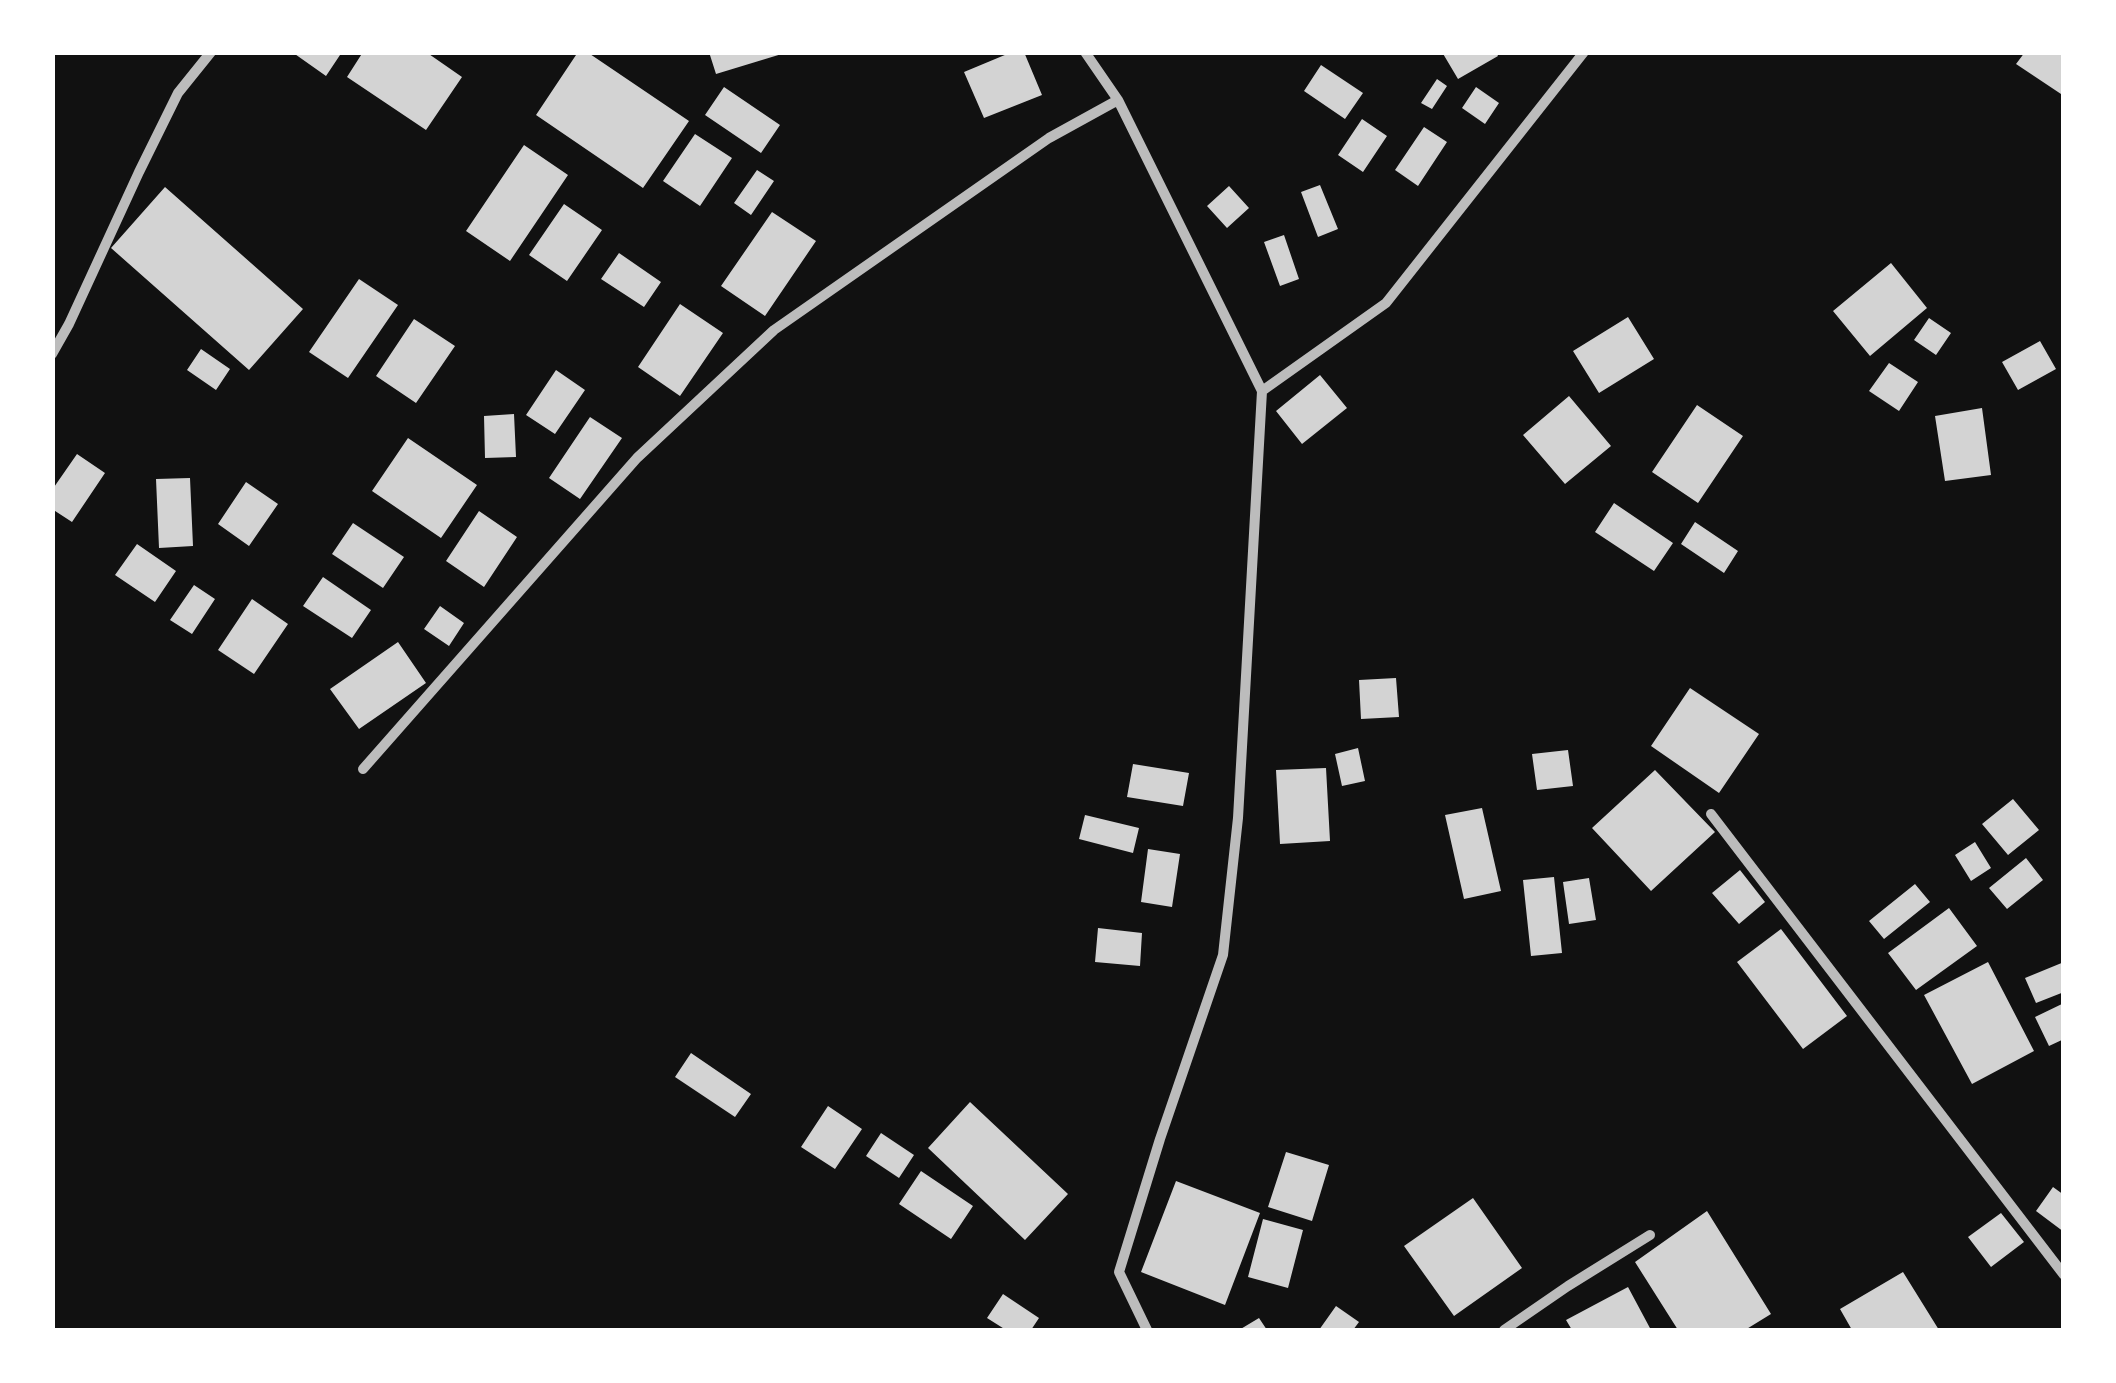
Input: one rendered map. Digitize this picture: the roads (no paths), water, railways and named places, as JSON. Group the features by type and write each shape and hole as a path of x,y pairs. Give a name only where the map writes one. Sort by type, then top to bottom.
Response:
{"street":[{"path":"52,354 178,93 211,52"},
{"path":"1086,52 1118,100 1262,390 1238,818 1223,956 1119,1272 1147,1330"},
{"path":"1262,390 1386,303 1584,52"},
{"path":"362,770 637,458 774,330 1049,138 1118,100"},
{"path":"1710,814 2064,1275"},
{"path":"1504,1330 1650,1235"}]}
